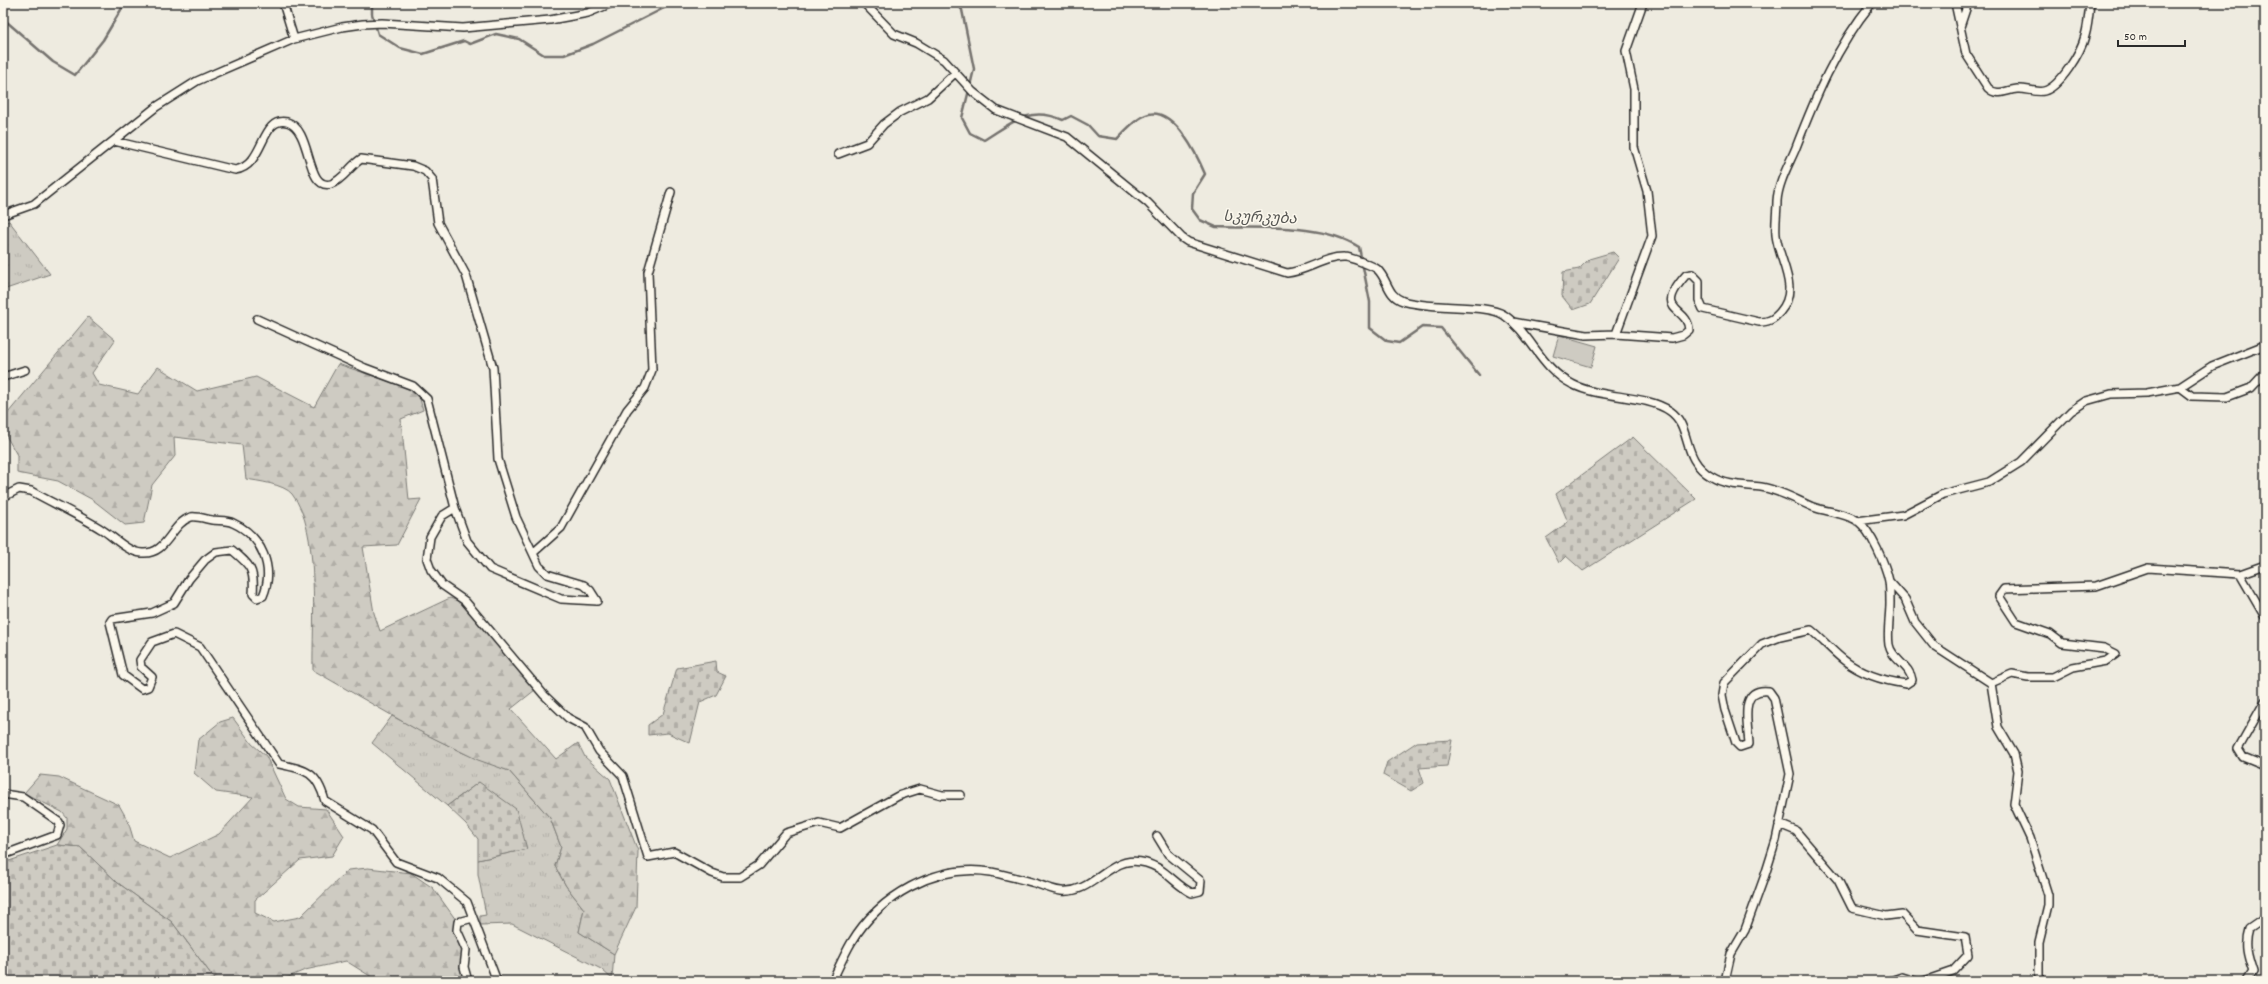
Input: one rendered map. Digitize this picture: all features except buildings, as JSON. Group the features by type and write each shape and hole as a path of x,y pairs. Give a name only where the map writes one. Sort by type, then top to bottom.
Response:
{"street":[{"path":"283,3 294,39"},
{"path":"3,215 34,204 156,106 197,81 294,39 342,27 363,24 382,23 462,28 550,20 588,14 612,3"},
{"path":"864,3 894,34 916,43 944,60 973,92 996,110 1012,117 1028,121 1066,137 1148,203 1182,238 1188,242 1288,273 1296,272 1332,259 1345,257 1377,269 1395,297 1402,301 1438,308 1487,309 1501,312 1513,322 1547,366 1573,385 1586,390 1657,404 1671,411 1682,424 1689,452 1702,471 1714,479 1742,487 1772,490 1858,521 1903,515 1943,494 1989,482 2021,462 2071,411 2086,401 2111,394 2147,393 2180,387 2212,366 2265,345"},
{"path":"1616,334 1652,236 1647,191 1634,147 1634,89 1626,51 1643,3"},
{"path":"1513,322 1586,336 1616,334 1672,338 1683,335 1689,330 1688,325 1671,303 1671,296 1686,275 1692,274 1699,281 1701,307 1711,313 1767,322 1775,318 1784,308 1789,296 1790,285 1776,235 1778,193 1826,74 1850,32 1872,3"},
{"path":"1955,3 1966,54 1992,92 2002,93 2020,88 2044,91 2051,88 2059,80 2079,52 2086,36 2090,3"},
{"path":"1960,28 1968,3"},
{"path":"838,154 868,144 890,120 900,112 928,98 955,73"},
{"path":"114,141 236,170 244,169 252,162 270,128 276,123 287,122 296,129 306,143 313,174 320,182 330,184 340,179 353,164 361,159 413,166 425,171 432,179 434,186 434,204 438,223 466,275 479,314 493,368 496,388 498,459 516,517 539,566 548,574 584,585 590,590 597,601 561,599 490,569 467,541 455,508 427,399 413,386 365,368 257,319"},
{"path":"533,553 561,528 627,410 645,388 650,378 652,370 648,272 671,192"},
{"path":"3,377 25,370"},
{"path":"2180,387 2192,396 2228,397 2251,388 2265,373"},
{"path":"3,498 19,489 31,492 100,528 130,549 142,553 159,550 184,521 192,517 233,523 254,538 263,553 268,566 268,585 263,596 257,598 253,594 254,581 250,566 232,550 216,552 205,560 189,579 174,603 152,613 112,619 110,622 123,675 142,689 148,688 152,677 141,667 140,660 152,642 174,634 200,647 279,764 307,770 320,784 325,801 372,830 396,862 438,878 467,902 497,981"},
{"path":"455,508 442,516 430,537 427,559 431,570 442,585 465,601 544,695 568,718 585,727 599,751 622,776 648,857 674,852 712,873 723,877 740,877 759,865 786,834 819,823 840,828 898,796 920,789 942,796 961,795"},
{"path":"1858,521 1874,544 1889,581 1905,599 1915,622 1934,646 1991,683 1998,727 2014,754 2018,771 2014,804 2030,838 2048,895 2048,905 2039,942 2039,981"},
{"path":"1991,683 2012,674 2028,677 2052,677 2074,667 2106,661 2116,654 2104,648 2062,643 2050,634 2016,622 1999,596 2004,589 2096,586 2148,568 2240,574 2265,565"},
{"path":"2240,574 2265,617"},
{"path":"1725,981 1731,954 1744,930 1765,875 1790,774 1774,698 1769,691 1760,690 1752,694 1747,704 1749,744 1740,747 1736,743 1725,710 1722,695 1724,683 1762,644 1780,637 1811,630 1856,668 1880,678 1906,684 1910,682 1912,680 1911,673 1896,658 1889,644 1889,581"},
{"path":"2265,701 2238,749 2243,757 2265,766"},
{"path":"3,794 22,797 59,822 60,825 57,835 3,855"},
{"path":"1778,824 1796,832 1838,880 1852,908 1886,916 1902,914 1917,930 1965,937 1968,955 1953,971 1924,981"},
{"path":"832,981 851,944 883,904 926,879 958,870 989,872 1010,876 1061,891 1085,887 1122,862 1142,863 1158,868 1192,893 1200,890 1200,881 1168,854 1157,836"},
{"path":"468,981 464,967 466,950 457,930 458,922 473,918"},
{"path":"2246,981 2254,971 2247,951 2246,940 2249,929 2265,918"},
{"path":"1890,981 1902,977 1915,981"}],"green space":[{"path":"9,221 50,274 3,290 3,223"},
{"path":"1613,252 1619,258 1590,304 1573,310 1562,296 1563,272 1579,269 1589,259"},
{"path":"88,317 115,340 92,373 99,385 138,394 158,367 197,391 256,377 314,407 338,364 414,390 420,399 423,410 401,419 409,500 421,499 397,545 363,547 374,613 380,631 450,598 463,603 535,690 511,709 556,759 578,743 585,757 610,779 638,851 636,907 614,954 579,932 584,909 566,886 555,866 561,847 550,818 509,771 478,760 419,731 313,670 313,578 307,530 301,510 292,494 283,488 246,479 242,445 174,437 175,456 152,485 144,523 125,525 93,500 58,481 17,473 17,455 4,432 3,419"},
{"path":"1559,335 1597,346 1591,367 1553,356"},
{"path":"1633,437 1696,499 1583,571 1566,556 1559,563 1546,538 1568,522 1556,494"},
{"path":"716,661 717,672 726,676 716,695 700,702 690,743 668,733 648,735 648,725 663,714 677,668"},
{"path":"392,716 461,752 509,771 550,818 561,847 555,866 566,886 584,909 579,932 614,954 612,979 601,969 512,924 480,925 480,916 486,915 478,874 478,860 527,849 479,782 447,806 372,743"},
{"path":"233,718 252,744 266,756 286,799 299,807 326,809 344,836 332,856 300,860 255,900 255,913 274,922 300,917 348,870 368,868 411,873 433,888 456,920 455,935 464,949 465,981 378,981 346,961 305,970 279,981 216,981 172,922 118,883 80,847 57,845 67,829 67,818 62,812 24,793 40,775 59,777 119,805 128,821 134,841 170,858 219,834 253,797 216,792 194,773 198,740 220,722"},
{"path":"1452,740 1447,766 1419,768 1424,783 1411,791 1383,775 1387,762 1417,742"},
{"path":"479,782 516,809 527,849 478,860 478,839 466,824 447,806"},
{"path":"57,845 80,847 118,883 172,922 216,981 3,981 3,863"}],"waterway":[{"name":"სკურკუბა","path":"3,22 7,22 53,62 75,75 103,40 125,3"},
{"name":"სკურკუბა","path":"372,3 372,14 378,34 400,48 423,54 464,41 470,44 496,34 519,39 544,55 564,55 593,44 674,3"},
{"name":"სკურკუბა","path":"957,3 962,10 974,69 970,86"},
{"name":"სკურკუბა","path":"969,90 962,118 970,133 984,140 1012,122 1030,115 1040,114 1063,120 1071,116 1088,125 1098,136 1117,139 1140,118 1149,114 1159,114 1168,119 1184,135 1191,145 1205,174 1193,193 1192,209 1200,220 1216,227 1290,228 1308,230 1344,239 1359,247 1370,302 1370,328 1387,341 1399,343 1422,327 1441,328 1479,375"}]}
